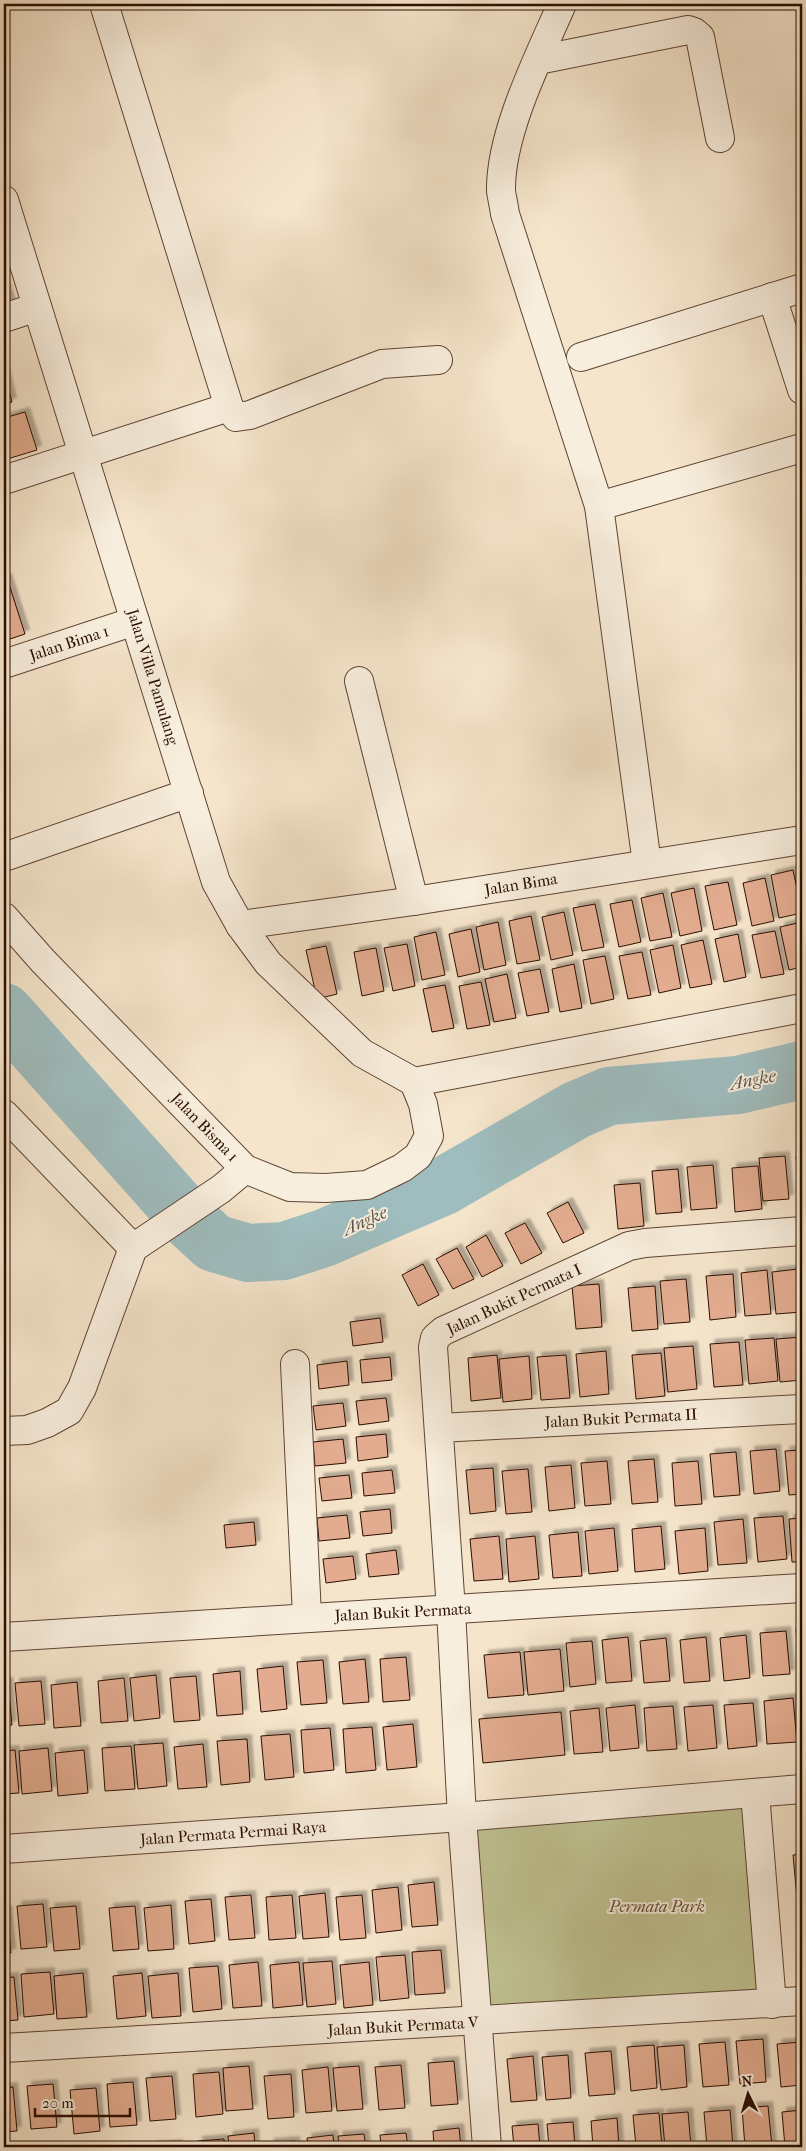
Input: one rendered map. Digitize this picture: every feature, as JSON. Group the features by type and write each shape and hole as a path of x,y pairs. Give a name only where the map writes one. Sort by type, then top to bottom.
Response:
{"street":[{"path":"104,4 229,407 234,416 239,417 382,364 438,360"},
{"path":"562,4 516,114 505,158 501,191 506,214 599,506 647,864"},
{"path":"538,60 688,30 694,32 700,37 720,138"},
{"name":"Jalan Villa Pamulang","path":"4,200 82,456 216,882 240,926 268,963 362,1053 414,1082"},
{"path":"581,357 802,288"},
{"path":"772,297 802,390"},
{"path":"4,318 37,307"},
{"path":"4,480 229,407"},
{"path":"599,506 802,448"},
{"name":"Jalan Bima 1","path":"4,664 135,622"},
{"path":"359,681 414,901"},
{"path":"4,857 189,793"},
{"name":"Jalan Bima","path":"240,926 414,901 802,840"},
{"name":"Jalan Bisma 1","path":"4,917 43,961 245,1169 290,1187 326,1188 367,1185 402,1168 418,1156 429,1136 423,1104 414,1082"},
{"path":"414,1082 802,1008"},
{"path":"4,1114 132,1248"},
{"path":"4,1431 27,1430 47,1423 69,1411 82,1388 132,1248 221,1189 245,1169"},
{"name":"Jalan Bukit Permata I","path":"487,2147 479,2021 462,1817 451,1610 433,1347 435,1338 443,1331 630,1246 654,1242 802,1232"},
{"path":"295,1364 307,1616"},
{"name":"Jalan Bukit Permata II","path":"439,1428 802,1408"},
{"name":"Jalan Bukit Permata","path":"4,1637 307,1616 451,1610 802,1588"},
{"name":"Jalan Permata Permai Raya","path":"4,1849 462,1817 802,1788"},
{"path":"755,1793 772,2004"},
{"name":"Jalan Bukit Permata V","path":"4,2048 802,2001"}],"green space":[{"name":"Permata Park","path":"755,1793 772,2004 479,2021 462,1817"}],"building":[{"path":"4,284 13,310 4,313"},
{"path":"4,370 12,402 4,404"},
{"path":"25,412 37,450 4,460 4,418"},
{"path":"7,578 25,634 4,641 4,579"},
{"path":"793,870 802,913 779,918 771,875"},
{"path":"765,878 774,921 752,926 743,883"},
{"path":"728,882 737,925 714,930 705,886"},
{"path":"694,888 702,931 680,936 671,893"},
{"path":"663,893 672,937 650,941 641,898"},
{"path":"632,900 641,942 619,947 610,904"},
{"path":"595,904 604,947 582,951 573,908"},
{"path":"564,912 573,955 551,960 542,917"},
{"path":"531,916 540,960 517,964 509,921"},
{"path":"498,922 506,965 484,970 476,927"},
{"path":"802,922 802,967 789,970 780,927"},
{"path":"471,929 480,972 458,977 449,934"},
{"path":"775,931 784,974 761,978 752,935"},
{"path":"436,932 445,975 422,980 414,937"},
{"path":"738,934 746,977 724,982 715,939"},
{"path":"703,940 712,984 690,988 681,945"},
{"path":"407,944 415,986 393,991 384,948"},
{"path":"673,945 681,988 659,993 650,950"},
{"path":"326,946 337,994 317,999 306,950"},
{"path":"376,948 384,991 362,996 354,952"},
{"path":"642,952 651,995 628,999 619,956"},
{"path":"605,956 614,999 591,1004 583,960"},
{"path":"574,964 582,1008 560,1012 552,969"},
{"path":"540,969 549,1012 527,1016 518,973"},
{"path":"507,974 516,1018 494,1022 485,979"},
{"path":"481,982 490,1025 467,1029 459,986"},
{"path":"445,985 454,1028 432,1032 423,989"},
{"path":"802,1155 802,1198 800,1199 796,1156"},
{"path":"785,1156 789,1199 763,1201 759,1158"},
{"path":"713,1165 717,1208 691,1210 687,1167"},
{"path":"758,1166 762,1209 735,1212 732,1168"},
{"path":"678,1169 682,1212 656,1214 652,1171"},
{"path":"640,1183 644,1226 618,1229 614,1185"},
{"path":"568,1202 584,1233 563,1243 547,1213"},
{"path":"525,1223 542,1253 521,1264 505,1233"},
{"path":"486,1235 503,1266 482,1277 466,1247"},
{"path":"457,1248 474,1279 453,1289 436,1259"},
{"path":"423,1264 439,1295 418,1306 402,1275"},
{"path":"798,1269 802,1312 776,1314 772,1272"},
{"path":"767,1270 771,1314 745,1316 741,1273"},
{"path":"733,1274 736,1317 710,1320 706,1276"},
{"path":"686,1279 690,1322 664,1324 660,1281"},
{"path":"599,1284 602,1327 576,1329 572,1286"},
{"path":"655,1286 658,1329 632,1331 628,1288"},
{"path":"380,1318 383,1342 353,1346 350,1322"},
{"path":"802,1337 802,1380 780,1382 776,1339"},
{"path":"774,1338 778,1381 749,1384 745,1340"},
{"path":"739,1342 743,1385 714,1387 710,1344"},
{"path":"693,1346 697,1389 668,1392 664,1348"},
{"path":"606,1351 609,1394 580,1397 576,1354"},
{"path":"661,1353 665,1396 636,1399 632,1355"},
{"path":"497,1355 501,1398 471,1401 468,1358"},
{"path":"566,1355 570,1398 541,1400 537,1357"},
{"path":"529,1356 532,1399 503,1402 499,1359"},
{"path":"390,1357 392,1380 362,1383 360,1360"},
{"path":"347,1361 349,1385 319,1389 317,1365"},
{"path":"386,1398 389,1421 359,1425 356,1401"},
{"path":"343,1403 346,1426 316,1430 313,1406"},
{"path":"386,1434 388,1457 358,1461 356,1437"},
{"path":"343,1439 346,1463 315,1466 313,1442"},
{"path":"776,1449 780,1491 754,1494 750,1451"},
{"path":"802,1450 802,1494 789,1495 785,1451"},
{"path":"736,1452 740,1495 714,1497 710,1454"},
{"path":"654,1459 658,1502 632,1504 628,1461"},
{"path":"607,1461 611,1504 585,1506 581,1463"},
{"path":"698,1461 702,1504 675,1506 672,1463"},
{"path":"571,1465 575,1508 549,1511 545,1467"},
{"path":"493,1468 496,1511 470,1514 466,1470"},
{"path":"528,1469 532,1512 506,1514 502,1471"},
{"path":"392,1470 395,1493 364,1496 362,1473"},
{"path":"349,1475 352,1498 322,1501 319,1478"},
{"path":"390,1509 392,1533 363,1536 360,1512"},
{"path":"347,1515 350,1538 319,1541 317,1518"},
{"path":"783,1516 787,1559 758,1562 754,1518"},
{"path":"802,1518 802,1562 792,1562 789,1519"},
{"path":"743,1519 747,1563 718,1565 714,1522"},
{"path":"254,1522 256,1545 226,1548 224,1525"},
{"path":"661,1526 665,1569 635,1572 632,1529"},
{"path":"614,1528 618,1571 589,1574 585,1531"},
{"path":"705,1528 708,1571 679,1574 675,1531"},
{"path":"578,1532 582,1576 553,1578 549,1535"},
{"path":"499,1536 503,1579 474,1581 470,1539"},
{"path":"535,1536 539,1579 509,1582 506,1539"},
{"path":"396,1550 399,1574 369,1577 366,1554"},
{"path":"353,1556 356,1579 326,1583 323,1559"},
{"path":"802,1628 802,1672 799,1672 796,1629"},
{"path":"786,1631 790,1674 763,1676 760,1633"},
{"path":"746,1635 750,1678 724,1681 720,1638"},
{"path":"628,1637 632,1681 606,1683 602,1640"},
{"path":"706,1637 710,1681 684,1683 680,1640"},
{"path":"666,1638 670,1681 644,1683 640,1641"},
{"path":"592,1641 596,1684 570,1687 566,1643"},
{"path":"560,1649 564,1691 528,1695 524,1652"},
{"path":"520,1652 524,1695 488,1698 484,1655"},
{"path":"406,1657 410,1700 383,1702 380,1659"},
{"path":"365,1659 369,1702 343,1704 339,1662"},
{"path":"323,1660 327,1703 301,1705 297,1662"},
{"path":"283,1666 287,1709 261,1712 257,1669"},
{"path":"240,1671 243,1714 217,1716 213,1674"},
{"path":"156,1675 160,1718 134,1721 130,1678"},
{"path":"196,1676 200,1720 174,1722 170,1678"},
{"path":"124,1678 128,1721 101,1723 98,1681"},
{"path":"41,1681 45,1724 19,1726 15,1683"},
{"path":"4,1682 8,1682 12,1725 4,1726"},
{"path":"77,1682 81,1726 54,1728 51,1685"},
{"path":"800,1697 802,1697 802,1728"},
{"path":"793,1698 797,1742 767,1744 764,1701"},
{"path":"753,1703 757,1746 728,1749 724,1705"},
{"path":"635,1705 639,1748 610,1751 606,1708"},
{"path":"713,1705 717,1748 688,1751 684,1707"},
{"path":"673,1706 677,1749 647,1751 644,1708"},
{"path":"599,1708 603,1752 574,1754 570,1711"},
{"path":"561,1712 565,1755 483,1763 479,1719"},
{"path":"413,1724 417,1767 387,1770 383,1727"},
{"path":"372,1727 376,1770 346,1773 343,1729"},
{"path":"330,1728 334,1770 304,1773 301,1730"},
{"path":"290,1734 294,1777 265,1780 261,1736"},
{"path":"247,1739 250,1782 221,1785 217,1741"},
{"path":"163,1743 167,1786 138,1789 134,1745"},
{"path":"203,1744 207,1787 178,1789 174,1747"},
{"path":"131,1746 135,1789 105,1791 102,1748"},
{"path":"48,1748 52,1791 22,1794 19,1751"},
{"path":"15,1750 19,1793 4,1794 4,1751"},
{"path":"84,1750 88,1793 58,1796 55,1753"},
{"path":"802,1854 802,1897 797,1898 793,1855"},
{"path":"434,1882 438,1925 412,1927 408,1885"},
{"path":"398,1887 402,1930 376,1933 372,1890"},
{"path":"325,1893 329,1937 303,1939 299,1896"},
{"path":"251,1895 255,1938 229,1940 225,1897"},
{"path":"292,1895 296,1938 269,1940 266,1897"},
{"path":"362,1895 366,1938 340,1940 336,1897"},
{"path":"211,1899 215,1941 189,1944 185,1901"},
{"path":"43,1904 47,1947 21,1949 17,1906"},
{"path":"171,1905 174,1949 148,1951 144,1908"},
{"path":"76,1906 80,1949 54,1951 50,1908"},
{"path":"135,1906 139,1949 113,1951 109,1908"},
{"path":"4,1910 7,1910 11,1953 4,1954"},
{"path":"802,1922 802,1966 801,1966 797,1923"},
{"path":"441,1950 445,1993 415,1995 412,1952"},
{"path":"405,1955 409,1998 380,2001 376,1957"},
{"path":"332,1961 336,2004 307,2007 303,1963"},
{"path":"258,1962 262,2006 233,2008 229,1965"},
{"path":"299,1962 303,2005 273,2008 270,1965"},
{"path":"369,1962 373,2005 344,2008 340,1965"},
{"path":"218,1966 222,2009 193,2012 189,1968"},
{"path":"50,1972 54,2014 24,2017 21,1974"},
{"path":"83,1973 87,2017 57,2019 54,1976"},
{"path":"142,1973 146,2016 117,2019 113,1976"},
{"path":"178,1973 181,2016 152,2018 148,1976"},
{"path":"14,1977 18,2020 4,2021 4,1978"},
{"path":"763,2039 766,2082 740,2084 736,2041"},
{"path":"725,2042 729,2085 703,2087 699,2044"},
{"path":"802,2042 802,2085 781,2087 777,2044"},
{"path":"654,2045 657,2088 631,2091 627,2047"},
{"path":"684,2045 687,2087 661,2090 657,2047"},
{"path":"611,2051 615,2094 589,2096 585,2053"},
{"path":"568,2055 571,2098 546,2100 542,2057"},
{"path":"533,2056 537,2100 511,2102 507,2059"},
{"path":"454,2061 458,2104 431,2106 428,2063"},
{"path":"401,2065 405,2108 379,2110 375,2067"},
{"path":"249,2066 253,2109 226,2111 223,2068"},
{"path":"359,2066 363,2109 337,2111 333,2068"},
{"path":"328,2067 332,2111 306,2113 302,2070"},
{"path":"219,2072 223,2114 196,2117 193,2074"},
{"path":"291,2074 294,2117 268,2119 264,2076"},
{"path":"172,2076 176,2119 150,2121 146,2078"},
{"path":"133,2082 137,2125 110,2127 107,2084"},
{"path":"53,2084 57,2127 31,2129 27,2086"},
{"path":"13,2087 17,2131 4,2132 4,2088"},
{"path":"96,2088 100,2131 74,2134 70,2090"},
{"path":"768,2106 772,2147 745,2147 742,2108"},
{"path":"730,2110 733,2147 707,2147 704,2112"},
{"path":"802,2110 802,2147 785,2147 782,2112"},
{"path":"688,2112 691,2147 665,2147 662,2114"},
{"path":"659,2113 662,2147 636,2147 633,2115"},
{"path":"617,2118 619,2147 593,2147 591,2121"},
{"path":"573,2122 575,2147 549,2147 547,2124"},
{"path":"538,2124 540,2147 514,2147 512,2126"},
{"path":"459,2128 461,2147 434,2147 433,2131"},
{"path":"254,2133 255,2147 229,2147 228,2136"},
{"path":"406,2133 408,2147 381,2147 380,2135"},
{"path":"364,2134 366,2147 339,2147 338,2136"},
{"path":"333,2135 334,2147 308,2147 307,2138"},
{"path":"224,2139 224,2147 198,2147 198,2141"},
{"path":"295,2141 296,2147 270,2147 269,2143"},
{"path":"178,2144 178,2147 152,2147 152,2146"}],"waterway":[{"name":"Angke","path":"4,1012 191,1222 214,1243 248,1253 284,1251 324,1238 442,1187 576,1110 609,1096 738,1085 802,1070"}]}
